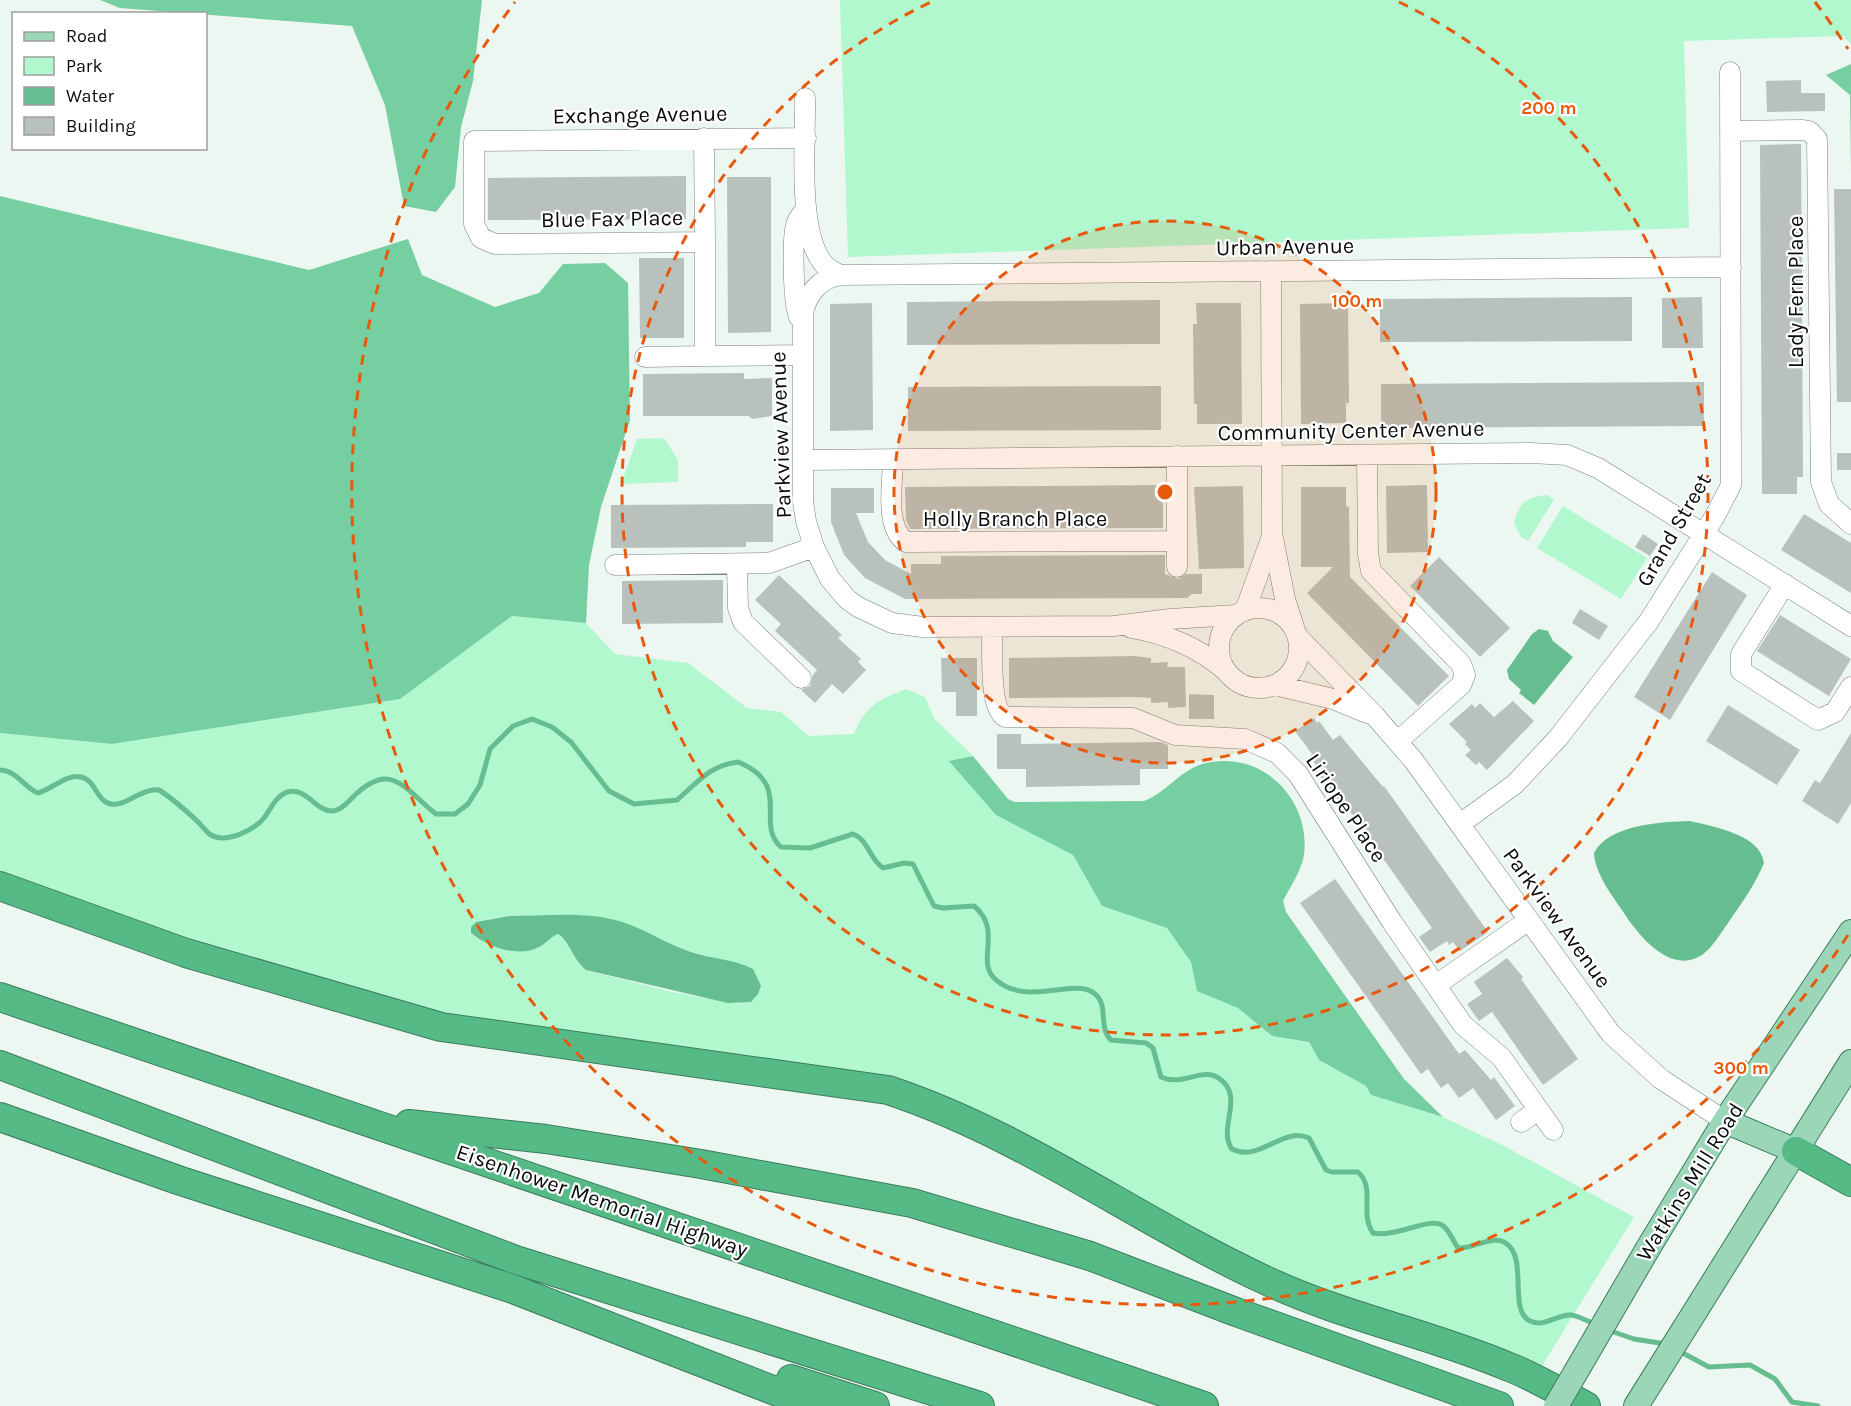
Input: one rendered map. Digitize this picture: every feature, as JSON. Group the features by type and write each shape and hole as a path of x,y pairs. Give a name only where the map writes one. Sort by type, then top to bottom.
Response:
{"highway":[{"path":"0,886 186,953 441,1026 888,1090 940,1107 998,1134 1234,1266 1298,1296 1510,1367 1586,1406"},
{"name":"Eisenhower Memorial Highway","path":"0,997 1204,1406"},
{"path":"0,1065 516,1260 980,1406"},
{"path":"0,1117 178,1180 513,1289 814,1406"},
{"path":"357,1118 546,1139 701,1164 912,1203 1090,1256 1236,1312 1499,1406"},
{"path":"1796,1151 1851,1182"},
{"path":"633,1334 875,1406"}],"main road":[{"name":"Watkins Mill Road","path":"1556,1406 1725,1121 1851,932"},
{"path":"1636,1406 1851,1062"},
{"path":"1725,1121 1796,1151"}],"street":[{"name":"Grand Street","path":"1460,824 1515,784 1544,755 1634,642 1727,496 1732,474 1730,72"},
{"name":"Parkview Avenue","path":"805,98 806,209 797,221 795,233 795,301 802,323 803,355 803,502 814,547 837,588 847,599 874,616 908,626 1114,626 1241,613"},
{"name":"Lady Fern Place","path":"1730,130 1803,130 1809,131 1817,140 1821,482 1829,504 1851,524"},
{"path":"704,138 705,242"},
{"name":"Exchange Avenue","path":"474,141 806,138"},
{"name":"Blue Fax Place","path":"474,141 474,224 481,238 487,242 705,242 705,356"},
{"path":"806,209 809,232 816,253 828,268 840,275"},
{"name":"Urban Avenue","path":"802,323 805,303 813,290 826,280 840,275 1731,267"},
{"path":"1271,271 1272,533 1285,599 1296,632 1298,660 1285,679 1275,685 1254,688 1234,680 1227,672 1222,663 1220,641 1223,631 1241,613 1272,533"},
{"path":"645,357 803,355"},
{"name":"Community Center Avenue","path":"803,460 1367,454 1531,453 1567,455 1598,468 1851,626"},
{"path":"1367,454 1368,554 1371,571 1461,664 1465,675 1461,685 1398,741"},
{"path":"1177,456 1177,567"},
{"name":"Holly Branch Place","path":"893,459 893,522 900,538 906,542 1177,541"},
{"path":"615,565 737,565 781,561 814,547"},
{"path":"737,565 738,608 743,622 801,678"},
{"path":"1785,584 1741,654 1739,660 1741,671 1818,720 1835,712 1851,687"},
{"path":"1241,613 1267,608 1278,612 1296,632"},
{"name":"Parkview Avenue","path":"1114,626 1182,642 1208,656 1227,672"},
{"name":"Liriope Place","path":"993,627 994,702 999,713 1005,717 1133,718 1175,735 1245,739 1267,747 1284,758 1308,788 1392,922 1471,1034 1501,1057 1552,1130"},
{"name":"Parkview Avenue","path":"1296,632 1398,741 1611,1034 1661,1079 1725,1121"},
{"name":"Parkview Avenue","path":"1275,685 1333,699 1375,716"},
{"path":"1436,985 1529,920"},
{"path":"1521,1122 1538,1110"}],"green space":[{"path":"840,0 1851,0 1851,44 1843,36 1684,41 1689,228 848,257"},
{"path":"664,438 678,460 678,482 621,484 637,439"},
{"path":"1547,495 1554,500 1528,541 1521,537 1514,523 1518,510 1529,499"},
{"path":"1563,506 1647,558 1621,599 1537,548"},
{"path":"512,616 586,623 615,654 688,663 747,708 781,712 809,736 854,734 868,710 880,700 906,689 925,697 934,718 973,756 950,761 996,815 1073,855 1102,906 1167,927 1191,962 1198,991 1238,1008 1272,1036 1309,1042 1319,1060 1366,1086 1371,1095 1443,1117 1506,1147 1634,1217 1540,1369 1261,1271 991,1120 618,1045 409,1007 191,942 0,872 0,733 112,744 399,699","holes":["509,916 586,916 612,919 669,945 713,958 740,1004 672,992 586,970 565,940 558,934 477,938 471,934 471,927 488,919"]}],"shaded area":[{"path":"100,0 482,0 473,81 461,127 455,187 436,212 404,206 385,105 352,26 207,15 207,12 120,8"},
{"path":"1851,64 1851,172 1850,95 1826,75"},
{"path":"0,196 309,270 408,239 422,275 495,307 539,293 563,264 605,263 628,283 630,420 601,507 589,565 586,623 512,616 400,699 112,744 0,733"},
{"path":"973,756 1008,799 1015,802 1144,801 1197,766 1227,761 1246,764 1279,783 1291,798 1300,815 1304,834 1303,861 1283,901 1286,912 1404,1079 1443,1117 1371,1095 1366,1086 1319,1060 1309,1042 1272,1036 1238,1008 1197,991 1191,962 1167,928 1102,906 1073,855 996,815 949,761"}],"water":[{"path":"1539,629 1548,631 1553,641 1573,657 1534,705 1519,693 1521,690 1509,679 1507,670 1532,634"},
{"path":"1690,821 1735,833 1754,845 1761,853 1764,863 1748,894 1710,948 1702,955 1690,960 1678,960 1656,949 1628,920 1604,883 1597,868 1594,853 1601,843 1624,830 1665,822"},
{"path":"585,915 614,920 636,927 691,952 731,961 753,969 761,986 751,1002 728,1003 586,970 558,934 539,947 513,951 486,943 471,933 471,927 476,922 509,916"}],"building":[{"path":"1801,80 1801,93 1825,93 1825,111 1767,112 1766,81"},
{"path":"1801,144 1803,477 1797,477 1797,494 1762,494 1760,145"},
{"path":"686,176 686,219 488,220 488,178"},
{"path":"727,177 771,177 771,332 728,333"},
{"path":"1834,189 1851,189 1851,402 1837,402"},
{"path":"639,258 684,258 684,338 640,338"},
{"path":"1632,297 1632,341 1380,342 1380,299"},
{"path":"1702,297 1703,348 1662,348 1662,298"},
{"path":"1160,300 1160,344 907,345 907,302"},
{"path":"872,303 873,430 830,431 830,304"},
{"path":"1196,303 1241,303 1242,424 1197,424 1197,404 1194,404 1193,324 1197,324"},
{"path":"1348,303 1349,403 1346,403 1346,423 1301,424 1300,304"},
{"path":"744,373 744,379 772,378 772,416 753,419 748,416 643,416 643,374"},
{"path":"1704,382 1704,426 1381,428 1381,384"},
{"path":"1161,386 1161,430 908,431 908,387"},
{"path":"1837,453 1851,453 1851,470 1837,470"},
{"path":"1163,485 1163,528 910,529 906,520 905,487"},
{"path":"1427,485 1428,552 1387,553 1386,486"},
{"path":"1243,486 1244,568 1199,569 1194,487"},
{"path":"1301,487 1346,487 1346,506 1349,507 1350,577 1449,676 1418,706 1307,593 1333,567 1301,567"},
{"path":"831,488 874,488 874,513 856,513 868,542 885,560 911,574 911,564 941,564 941,556 1165,555 1165,574 1178,579 1186,574 1202,574 1202,594 1192,594 1187,598 905,599 865,578 844,555 831,522"},
{"path":"773,504 773,542 746,542 746,547 611,548 611,505"},
{"path":"1804,514 1851,543 1851,593 1781,550"},
{"path":"1643,534 1658,544 1650,556 1635,547"},
{"path":"1439,557 1510,628 1480,657 1410,586"},
{"path":"1712,572 1747,595 1670,720 1634,697"},
{"path":"779,575 842,635 838,638 861,659 858,662 866,670 843,694 832,684 815,703 801,690 810,686 817,670 775,631 781,624 755,600"},
{"path":"723,580 723,623 622,624 622,581"},
{"path":"1580,609 1608,626 1599,640 1572,623"},
{"path":"1780,615 1851,659 1829,696 1757,651"},
{"path":"1134,656 1151,658 1151,663 1168,662 1167,667 1185,667 1186,707 1168,708 1168,702 1151,703 1151,698 1135,697 1009,698 1009,658"},
{"path":"941,658 977,658 977,716 956,716 956,692 942,692"},
{"path":"1189,694 1214,695 1214,719 1189,719"},
{"path":"1513,701 1534,721 1487,770 1479,762 1476,765 1465,755 1471,750 1465,744 1467,742 1449,724 1472,704 1475,708 1480,703 1494,717"},
{"path":"1728,705 1800,750 1777,785 1706,741"},
{"path":"1314,718 1317,723 1319,721 1333,740 1340,735 1384,786 1488,932 1460,951 1453,942 1449,945 1447,941 1430,952 1419,937 1432,928 1349,810 1347,811 1316,772 1319,770 1310,756 1312,754 1295,731"},
{"path":"1851,733 1851,803 1838,824 1802,801 1815,780 1820,783"},
{"path":"997,734 1021,734 1021,744 1161,742 1168,745 1168,769 1140,769 1140,785 1026,787 1026,769 997,769"},
{"path":"1335,879 1459,1054 1465,1050 1491,1080 1494,1077 1515,1106 1496,1120 1473,1088 1459,1098 1448,1083 1441,1088 1428,1069 1421,1074 1300,903"},
{"path":"1507,958 1523,977 1521,979 1578,1059 1543,1085 1492,1012 1479,1021 1467,1004 1482,994 1474,982"}],"waterway":[{"path":"0,770 16,776 38,793 64,780 81,777 90,782 102,799 111,804 122,803 146,792 159,790 182,807 211,835 224,838 232,837 254,827 264,818 277,799 288,792 301,793 321,808 333,811 343,806 365,787 387,779 406,787 436,814 455,814 468,804 480,785 490,749 513,726 532,719 552,727 571,742 609,791 634,804 677,800 712,771 738,762 755,771 765,782 769,793 771,827 781,847 810,848 853,834 866,845 883,868 904,863 913,864 934,906 943,908 974,906 982,915 987,925 989,971 1006,987 1034,992 1086,989 1095,994 1102,1004 1105,1029 1111,1040 1146,1043 1153,1048 1161,1077 1177,1080 1207,1075 1220,1079 1227,1086 1230,1095 1227,1132 1232,1149 1252,1152 1290,1137 1309,1138 1326,1170 1358,1172 1363,1178 1367,1193 1367,1217 1373,1233 1391,1233 1436,1223 1447,1229 1458,1248 1496,1240 1502,1241 1513,1251 1518,1272 1520,1307 1530,1321 1541,1323 1571,1315 1597,1325"},
{"path":"1608,1330 1634,1339 1666,1344"},
{"path":"1677,1350 1709,1367 1750,1365 1775,1379 1792,1402 1818,1406"}]}
